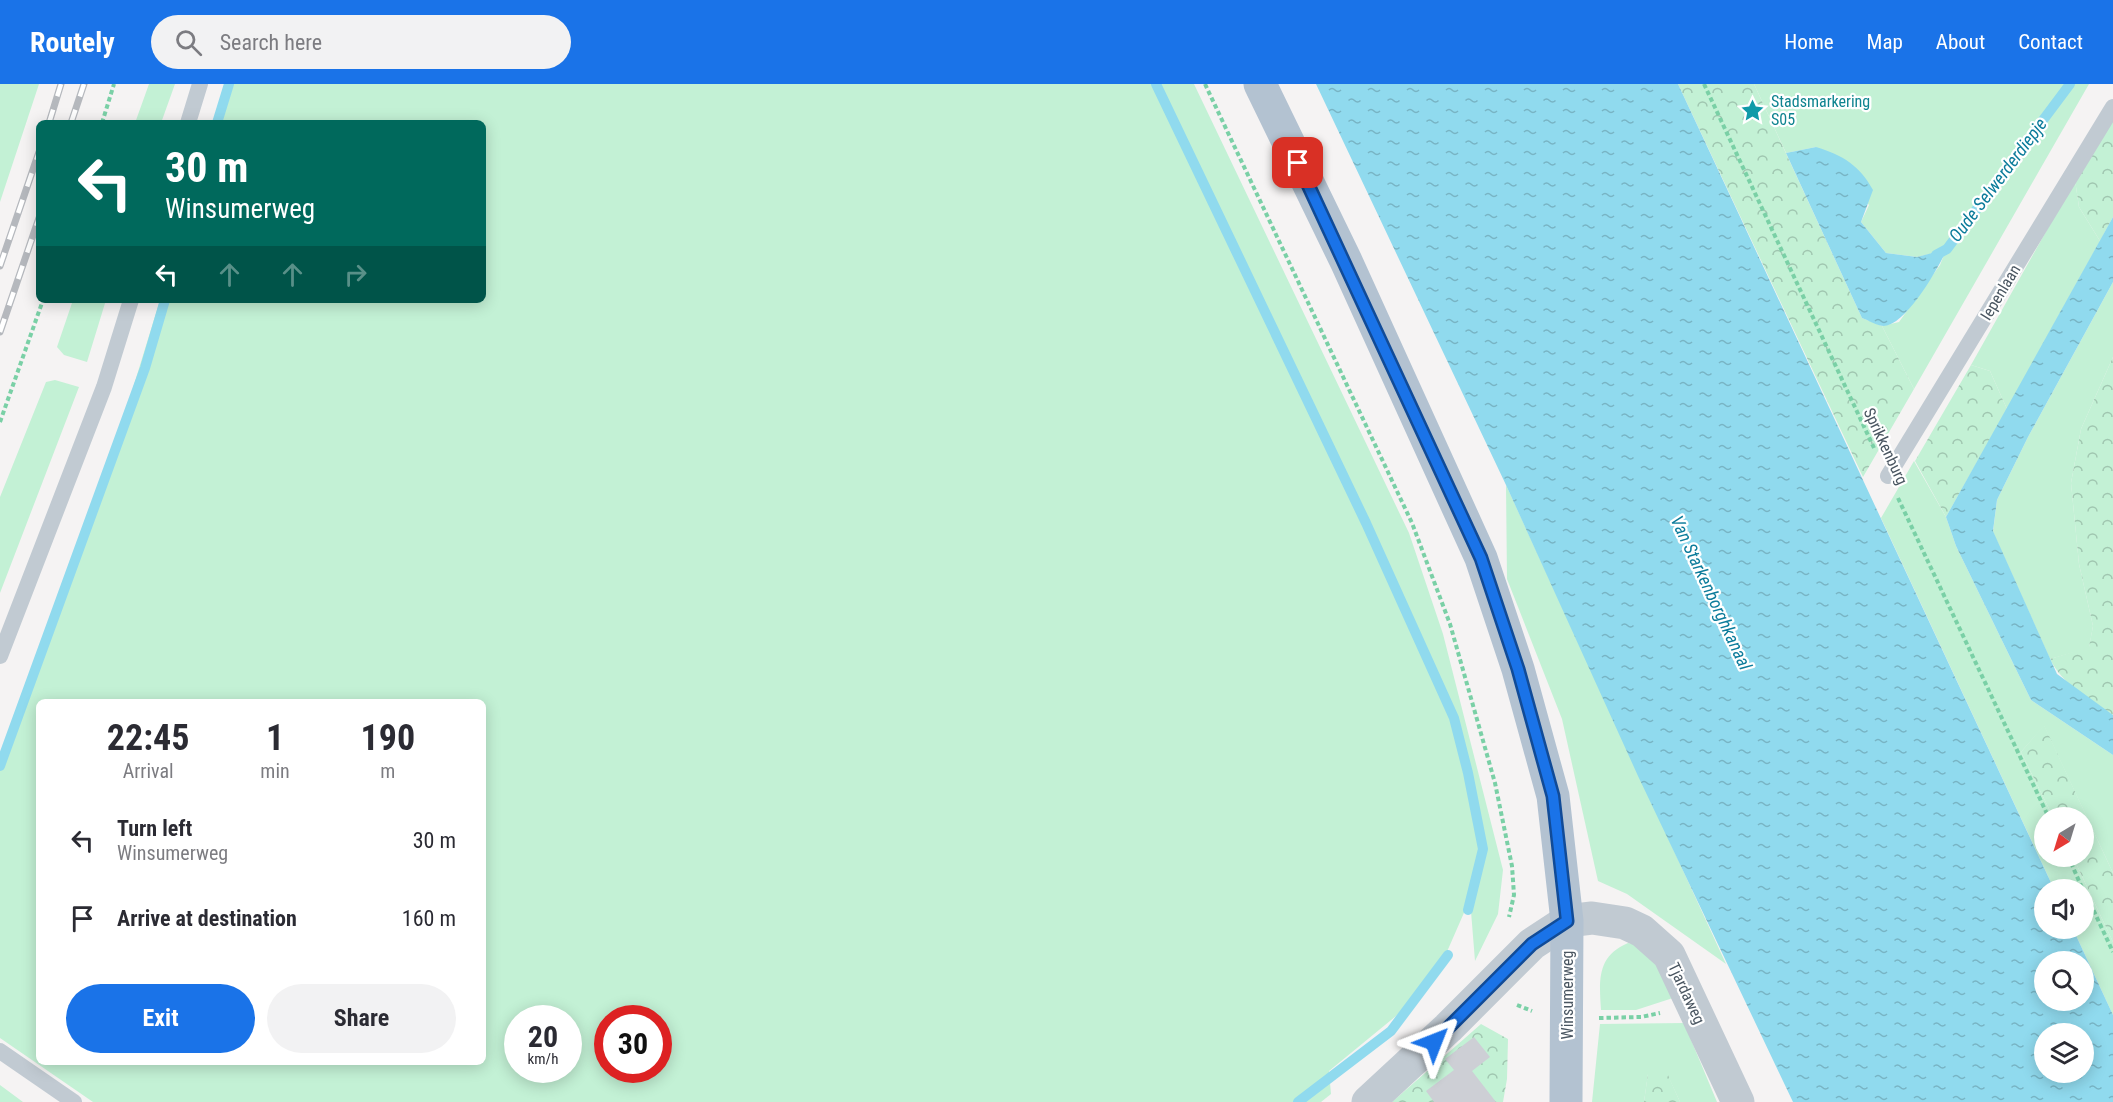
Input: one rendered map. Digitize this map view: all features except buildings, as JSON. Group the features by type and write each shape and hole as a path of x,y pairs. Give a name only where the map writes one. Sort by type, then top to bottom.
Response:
{"main road":[{"name":"Winsumerweg","path":"1260,84 1346,261 1481,558 1518,669 1553,796 1567,921 1566,1102"}],"street":[{"name":"Tjardaweg","path":"1567,921 1592,918 1625,923 1642,931 1669,955 1738,1102"},
{"path":"1368,1102 1448,1028 1532,944 1567,921"}],"lane":[{"path":"189,120 200,84"},
{"name":"Iepenlaan","path":"1887,476 2113,107"},
{"path":"0,656 104,387 130,303"},
{"path":"0,1051 74,1102"}],"path":[{"path":"103,120 114,84"},
{"path":"1205,84 1412,523 1450,624 1495,783 1512,866 1514,896 1507,924"},
{"name":"Sprikkenburg","path":"1704,84 2044,807"},
{"path":"0,422 42,303"},
{"path":"2094,913 2113,952"}],"green space":[{"path":"0,84 39,84 0,202"},
{"path":"149,84 175,84 162,120 136,120"},
{"path":"231,84 1194,84 1409,533 1443,634 1503,870 1498,914 1475,961 1470,899 1439,970 1396,1016 1329,1071 1331,1094 1321,1102 93,1102 39,1065 486,1065 486,699 36,699 36,1063 0,1038 0,770 105,479 159,303 486,303 486,120 218,120"},
{"path":"1678,84 1754,84 1862,318 1882,326 1914,389 1863,477"},
{"path":"1754,84 2089,84 1914,389 1882,326 1899,322 1940,265 1946,250 1917,257 1886,253 1861,222 1869,205 1816,147 1786,153"},
{"path":"2113,116 2113,217 2100,241 2079,207 2075,180"},
{"path":"2075,180 2079,207 2100,241 2007,409 1990,371 1971,365"},
{"path":"2113,282 2113,357 2081,429 2071,483 2079,564 2093,626 2089,648 2050,659 1993,532 1997,500 2028,437"},
{"path":"72,303 105,303 87,362 64,355 57,347"},
{"path":"2113,357 2113,715 2069,684 2050,659 2089,647 2093,626 2079,564 2071,483 2081,429"},
{"path":"1971,365 1990,371 2007,409 1946,517 1915,461"},
{"path":"55,380 79,387 0,593 0,497 46,382"},
{"path":"1914,461 1946,517 1956,546 2031,700 2113,755 2113,873 2094,833 2094,807 2082,807 2044,726 2021,752 2048,807 2034,807 2034,846 1881,518"},
{"path":"1506,485 1726,964 1627,894 1598,881 1562,719 1507,579"},
{"path":"2044,725 2082,807 2048,807 2021,752"},
{"path":"2094,832 2113,873 2113,942 2094,902 2094,879 2083,879 2078,867 2094,867"},
{"path":"2044,867 2078,867 2083,879 2049,879"},
{"path":"2094,902 2113,942 2113,1015 2094,974 2094,951 2083,951 2078,939 2094,939"},
{"path":"1628,943 1645,950 1652,956 1663,971 1676,997 1636,1010 1601,1010 1600,979 1605,962 1618,948"},
{"path":"1684,1023 1717,1102 1680,1102 1668,1076 1648,1074 1644,1102 1592,1102 1600,1024"},
{"path":"1481,1024 1508,1039 1507,1079 1503,1102 1392,1102"},
{"path":"1659,1072 1668,1075 1680,1102 1644,1102 1648,1073"},
{"path":"0,1085 23,1102 0,1102"}],"water":[{"name":"Van Starkenborghkanaal","path":"1316,84 1678,84 2034,846 2034,867 2044,867 2049,879 2034,879 2034,939 2078,939 2083,951 2034,951 2034,1011 2094,1011 2094,974 2113,1015 2113,1102 1793,1102 1638,776 1506,485"},
{"path":"1816,147 1850,162 1868,182 1873,190 1861,222 1886,253 1917,257 1947,249 1920,295 1893,323 1881,326 1862,318 1786,153"},
{"path":"2113,217 2113,282 2028,437 1997,500 1993,531 2057,674 2113,715 2113,755 2031,700 1956,546 1946,517"}],"waterway":[{"path":"218,120 229,84"},
{"path":"1156,84 1366,523 1454,718 1483,849 1468,910"},
{"name":"Oude Selwerderdiepje","path":"1936,255 1947,249 2070,84"},
{"path":"0,766 145,368 164,303"},
{"path":"1298,1102 1391,1031 1448,955"}],"railway":[{"path":"50,120 61,84"},
{"path":"72,120 84,84"},
{"path":"0,266 36,161"},
{"path":"0,332 36,227"}],"place":[{"name":"Stadsmarkering S05","path":"1753,110"}],"route":[{"path":"1298,163 1346,261 1481,558 1518,669 1553,796 1567,921 1532,944 1490,983 1434,1042"}]}
